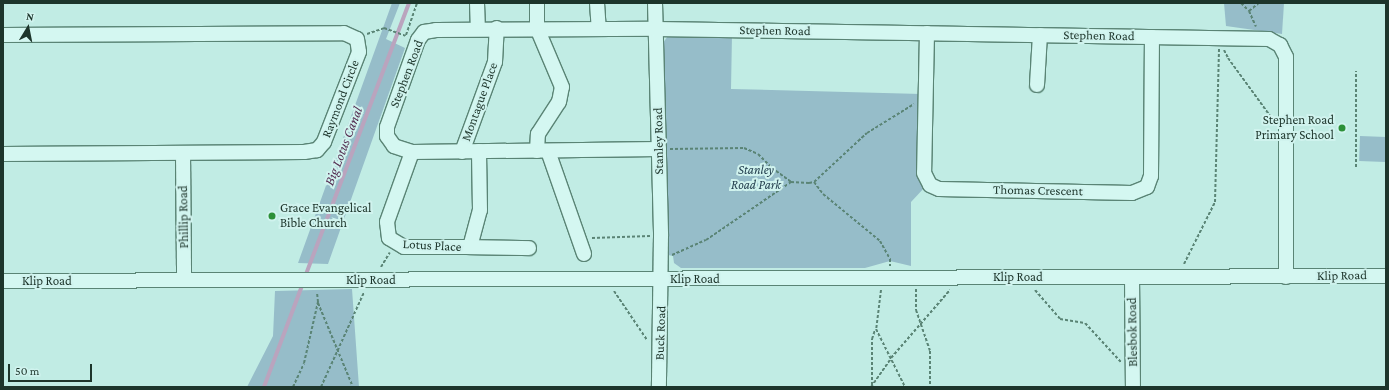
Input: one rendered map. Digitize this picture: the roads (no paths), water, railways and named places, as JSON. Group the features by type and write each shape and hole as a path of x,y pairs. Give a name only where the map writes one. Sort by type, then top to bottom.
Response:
{"street":[{"path":"477,3 478,28"},
{"path":"537,3 537,28 562,87 559,102 538,134 542,151 584,254"},
{"path":"598,3 599,29"},
{"name":"Stanley Road","path":"655,3 663,149 661,236 662,279"},
{"name":"Stephen Road","path":"663,149 412,152 394,146 387,136 386,127 418,40 424,32 436,30 478,28 656,29 1262,38 1280,45 1286,57 1286,277"},
{"name":"Montague Place","path":"462,152 495,62 497,28"},
{"name":"Raymond Circle","path":"3,35 344,33 357,39 359,52 324,142 317,150 304,152 3,154"},
{"name":"Thomas Crescent","path":"927,33 924,173 930,185 944,189 1125,193 1143,190 1150,180 1152,37"},
{"path":"1037,85 1040,35"},
{"name":"Lotus Place","path":"412,152 387,222 387,231 394,243 404,247 470,247 480,210 479,151"},
{"name":"Phillip Road","path":"183,153 184,280"},
{"path":"470,247 529,248"},
{"name":"Klip Road","path":"3,281 1386,276"},
{"name":"Blesbok Road","path":"1132,277 1133,381"},
{"name":"Buck Road","path":"659,387 662,279"}],"waterway":[{"name":"Big Lotus Canal","path":"305,277 409,3"},
{"name":"Big Lotus Canal","path":"264,387 303,283"}],"place":[{"name":"Stephen Road Primary School","path":"1342,128"},
{"name":"Grace Evangelical Bible Church","path":"272,216"}],"park label":[{"name":"Stanley Road Park","path":"756,178"}]}
